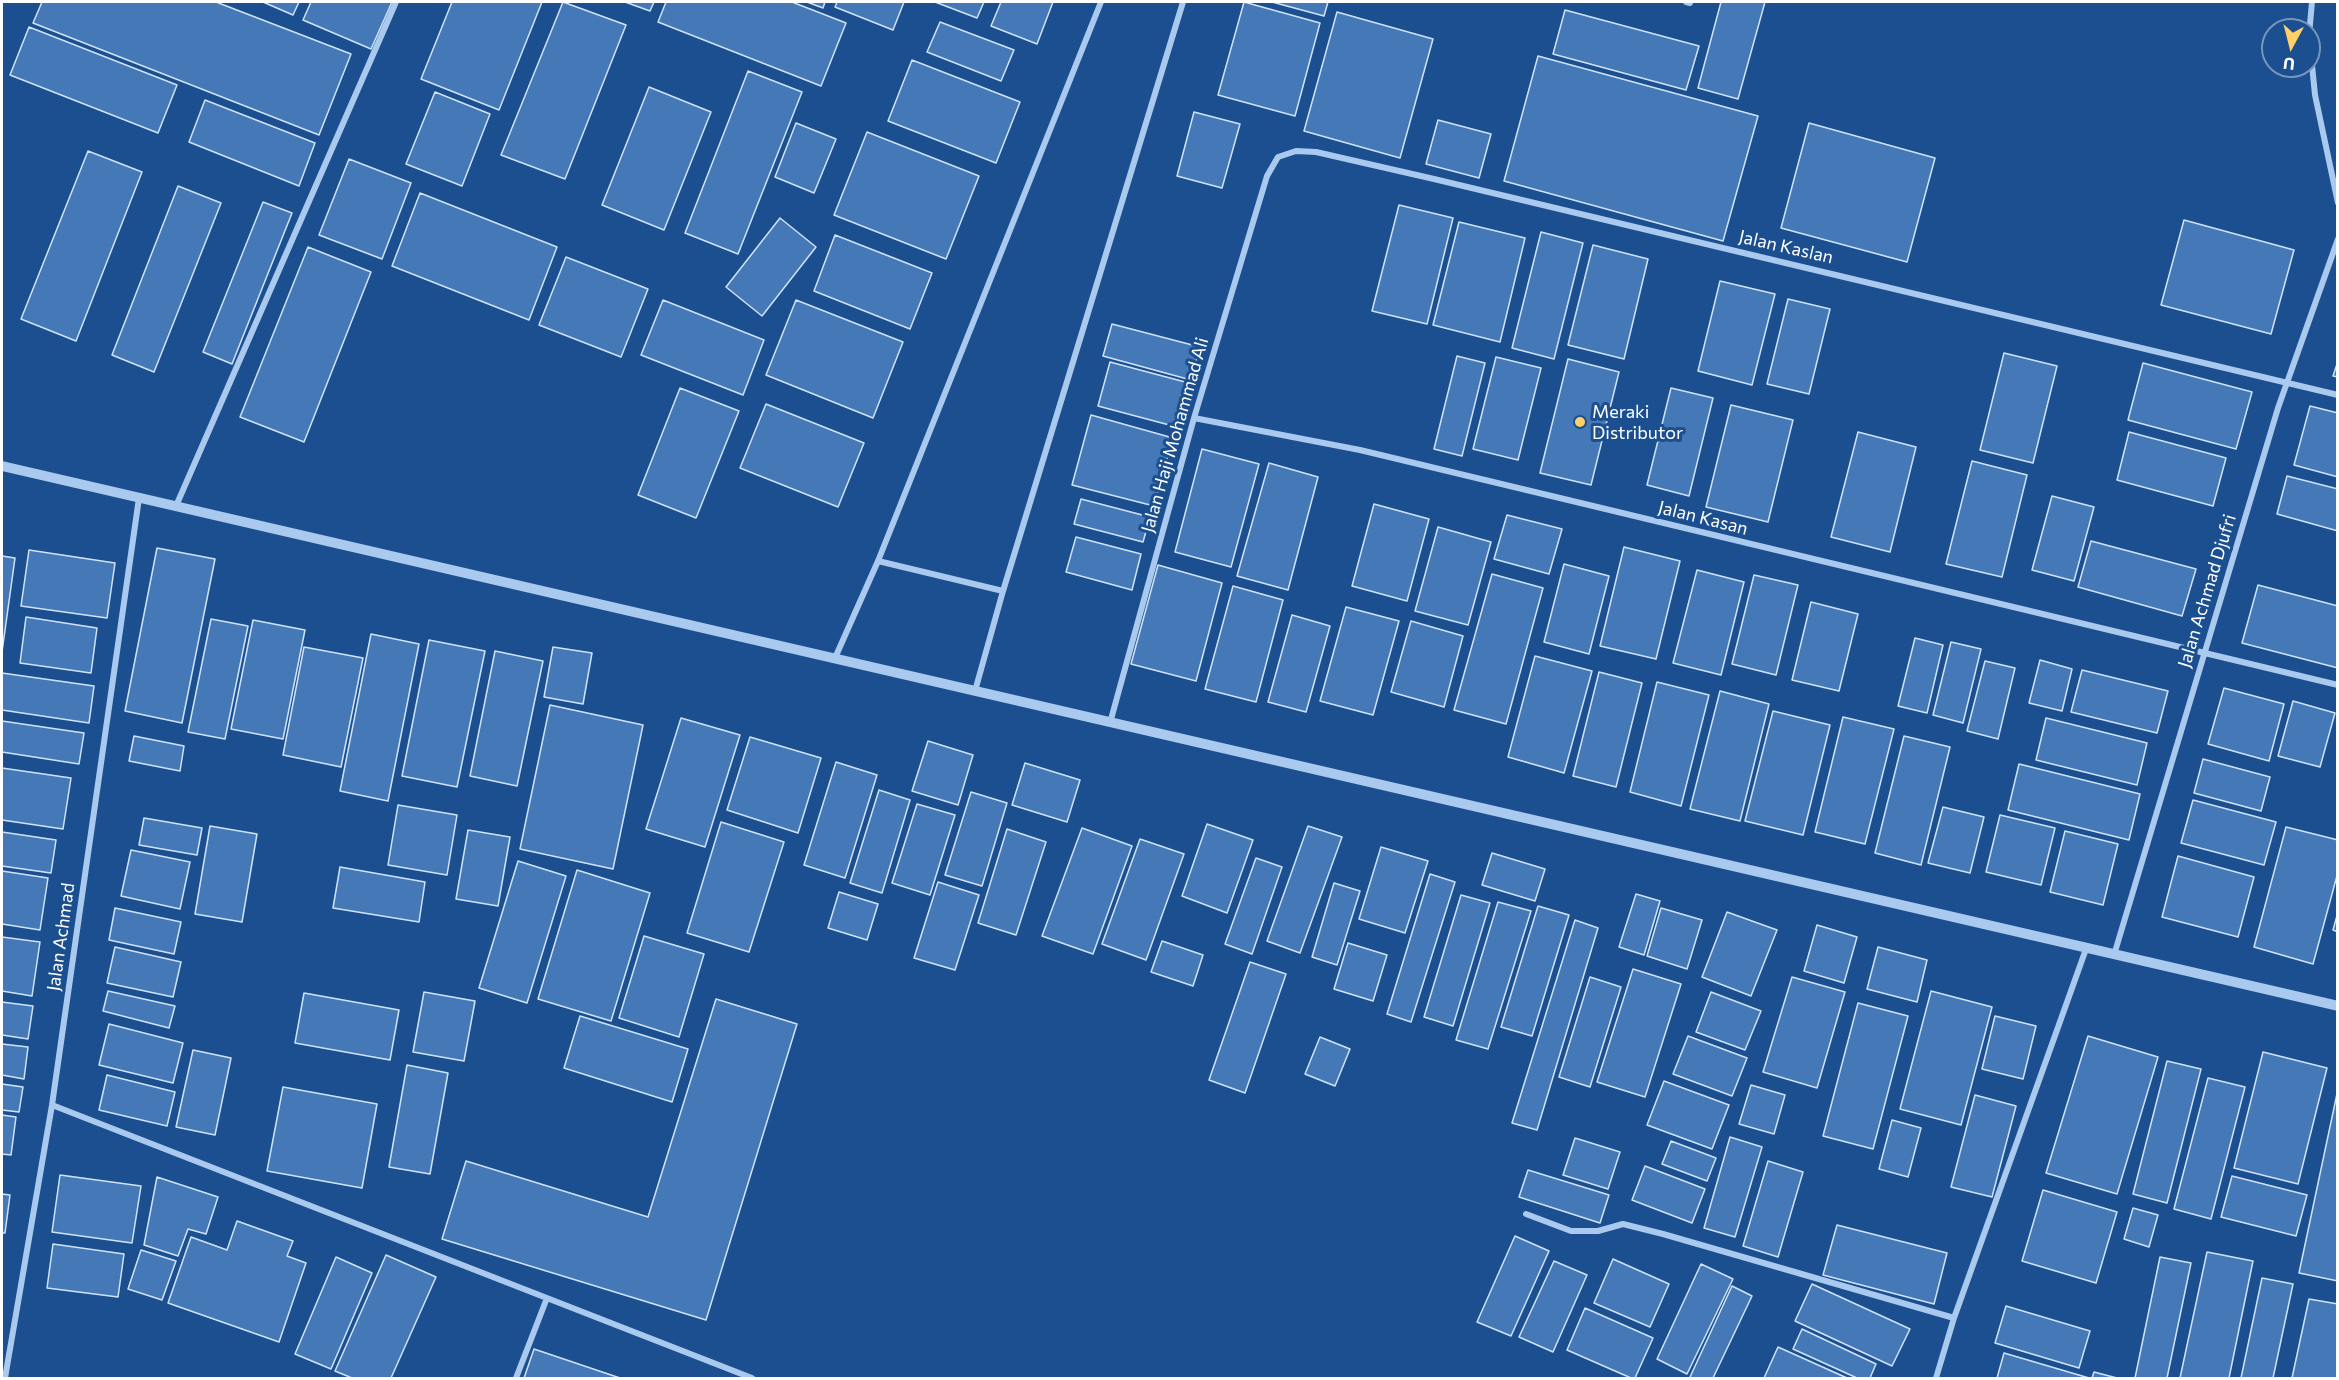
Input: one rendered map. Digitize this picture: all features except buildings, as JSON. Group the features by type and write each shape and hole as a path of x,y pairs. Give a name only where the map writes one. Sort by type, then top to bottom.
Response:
{"street":[{"path":"176,506 396,2"},
{"path":"835,658 878,561 1101,2"},
{"path":"975,691 1003,591 1183,2"},
{"path":"2312,2 2309,35 2315,95 2337,203"},
{"name":"Jalan Kaslan","path":"1278,157 1296,151 1326,154 2337,395"},
{"name":"Jalan Haji Mohammad Ali","path":"1110,724 1194,418 1267,176 1278,157"},
{"name":"Jalan Achmad Djufri","path":"2114,955 2287,382 2337,239"},
{"name":"Jalan Kasan","path":"1194,418 1360,450 2337,685"},
{"path":"2,466 2337,1006"},
{"name":"Jalan Achmad","path":"5,1378 52,1105 139,498"},
{"path":"878,561 1003,591"},
{"path":"1936,1378 1954,1318 2086,949"},
{"path":"52,1105 749,1378"},
{"path":"1526,1214 1571,1231 1598,1231 1623,1224 1954,1318"},
{"path":"516,1378 547,1298"}],"place":[{"name":"Meraki Distributor","path":"1580,422"}]}
